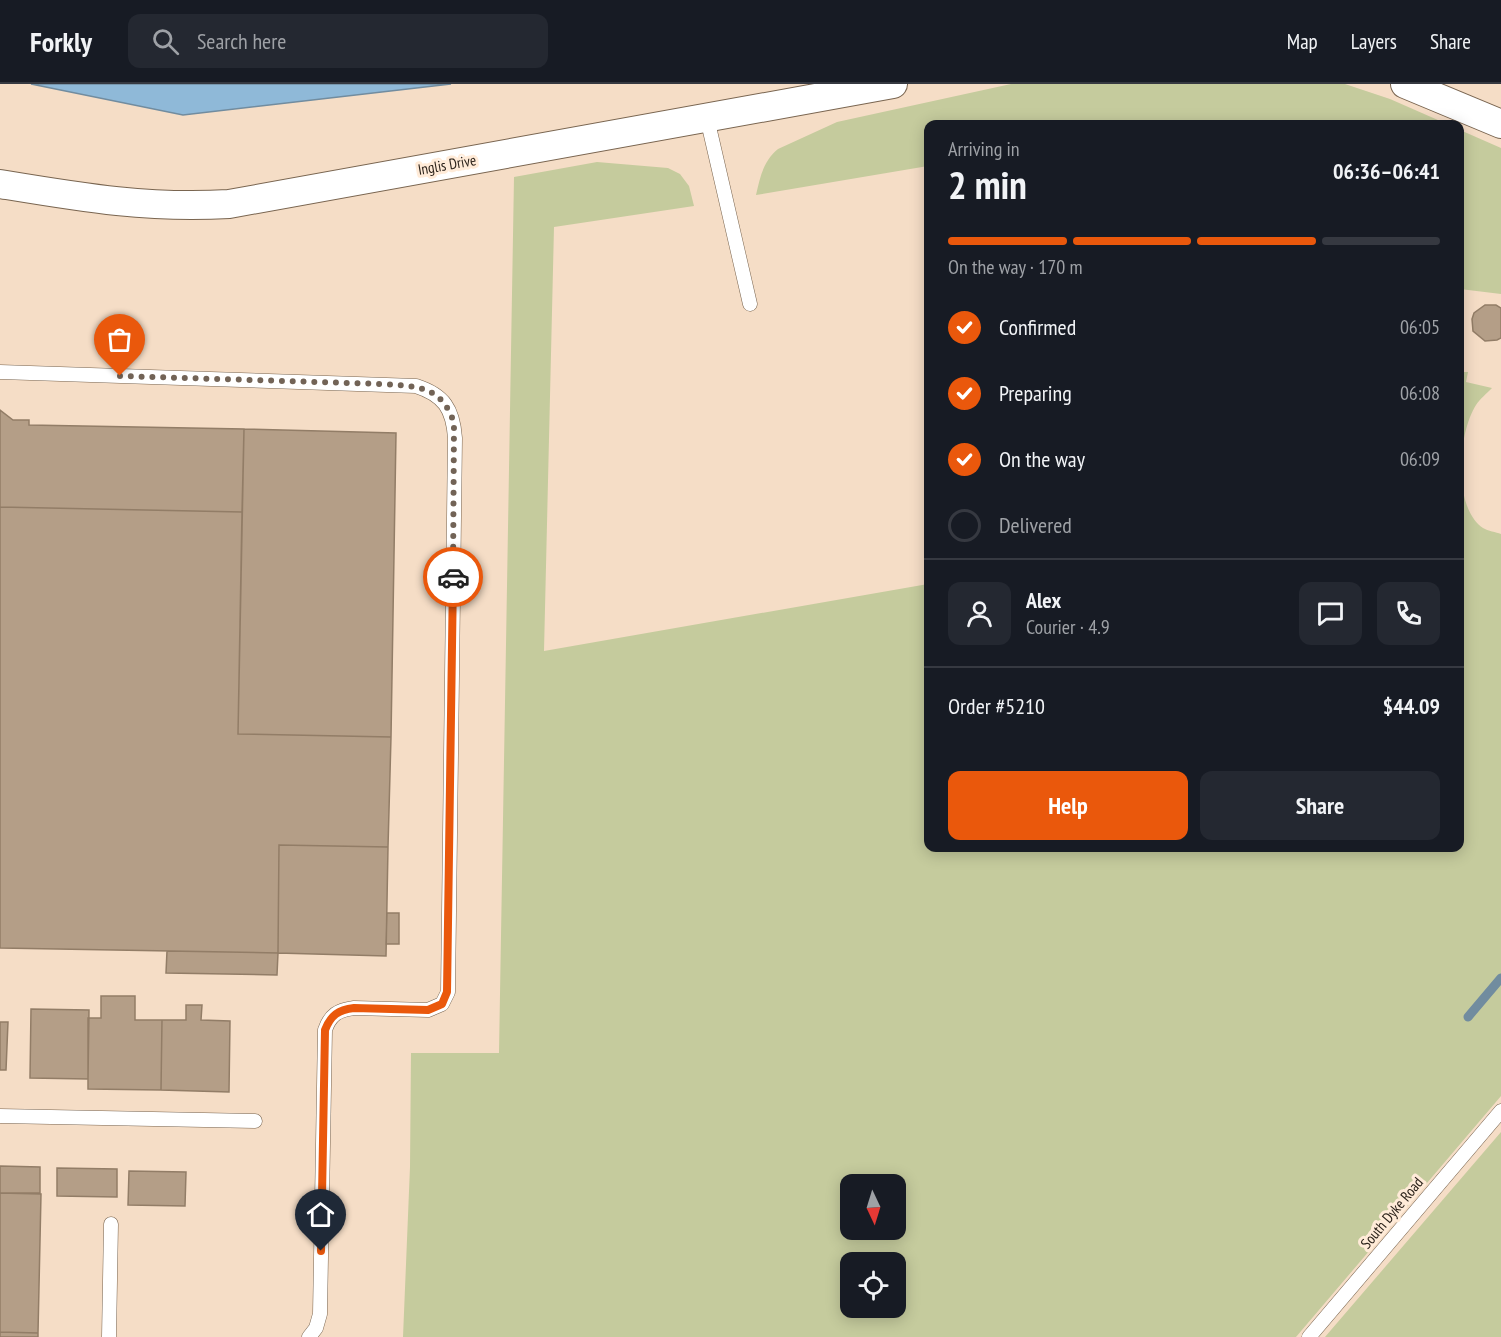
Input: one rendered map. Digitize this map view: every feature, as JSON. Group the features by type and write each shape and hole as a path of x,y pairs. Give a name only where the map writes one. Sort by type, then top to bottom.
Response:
{"street":[{"name":"Inglis Drive","path":"0,184 116,203 189,207 229,204 892,84"},
{"path":"1405,84 1501,124"}],"lane":[{"path":"707,118 750,304"},
{"path":"0,372 416,386 430,390 450,411 455,438 447,992 442,1004 428,1010 343,1009 329,1021 325,1030 320,1314 316,1328 309,1337"},
{"name":"South Dyke Road","path":"1309,1337 1501,1111"},
{"path":"0,1116 255,1121"},
{"path":"109,1337 111,1224"}],"green space":[{"path":"1011,84 1345,84 1390,99 1438,120 924,120 924,167 756,195 766,164 778,149 837,122"},
{"path":"1464,132 1501,148 1501,294 1464,289"},
{"path":"597,162 668,168 680,174 689,186 694,206 554,227 544,651 924,585 924,852 1464,852 1464,496 1473,518 1483,528 1501,534 1501,1096 1296,1337 403,1337 410,1167 411,1053 499,1053 514,177"},
{"path":"1464,372 1468,372 1466,382 1492,388 1476,405 1464,439"},
{"path":"1501,1132 1501,1337 1325,1337"}],"water":[{"path":"31,84 451,84 183,115"}],"building":[{"path":"1485,305 1496,305 1501,308 1501,338 1497,340 1485,341 1473,331 1474,313"},
{"path":"0,410 13,420 29,420 29,425 244,429 242,512 0,507"},
{"path":"244,429 396,433 391,737 238,734"},
{"path":"0,507 242,512 238,734 391,737 388,847 279,845 278,953 0,948"},
{"path":"279,845 388,847 386,956 278,953"},
{"path":"387,913 399,913 399,944 386,944"},
{"path":"167,951 278,953 277,975 166,973"},
{"path":"101,996 135,996 135,1020 162,1020 161,1090 88,1089 88,1018 101,1018"},
{"path":"186,1005 202,1005 201,1020 230,1021 229,1092 161,1090 162,1020 186,1020"},
{"path":"31,1009 89,1010 88,1079 30,1078"},
{"path":"0,1022 8,1022 6,1070 0,1070"},
{"path":"0,1166 40,1167 40,1193 0,1193"},
{"path":"57,1168 117,1169 117,1197 57,1196"},
{"path":"129,1171 186,1172 185,1206 128,1205"},
{"path":"0,1193 41,1194 38,1333 0,1332"},
{"path":"0,1332 38,1333 38,1337 0,1337"}],"waterway":[{"path":"1468,1017 1501,978"}],"way so far":[{"path":"120,376 383,384 416,386 430,390 450,411 454,423 453,577"}],"route":[{"path":"321,1251 325,1030 329,1021 334,1014 343,1009 428,1010 442,1004 446,998 453,577"}]}
